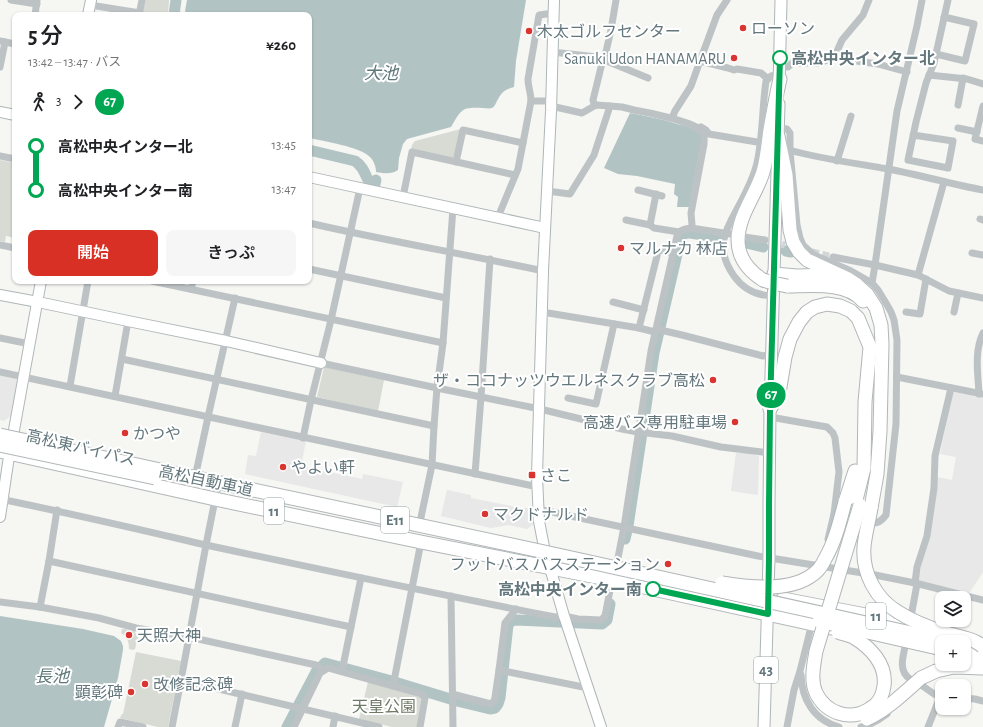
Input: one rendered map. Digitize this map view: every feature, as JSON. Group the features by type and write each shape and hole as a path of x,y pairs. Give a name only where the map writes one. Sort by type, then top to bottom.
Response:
{"highway":[{"path":"777,75 768,149 763,173 744,216 738,240 739,249 747,267 755,275 768,277 839,275"},
{"path":"588,562 735,586 779,587 794,584 810,576 819,569 828,554 834,539 858,505 877,474 881,401 881,325 876,308 867,294 857,285 806,260 793,242 790,230 786,174 778,132"},
{"path":"768,277 773,283 787,286 827,286 839,287 850,291 860,298 873,317 875,330 870,347 866,402 864,468 858,505 816,651 813,675 816,693 824,704 835,712 847,715 862,713 875,706 881,697 885,681 881,664 872,651 852,637 838,632 827,623"},
{"path":"770,413 779,393 785,357 790,339 799,322 807,312 816,307 827,304 840,306 851,311 858,318 870,347"},
{"name":"高松東バイパス","path":"0,428 14,433 420,522 544,547 768,596 910,623 983,640"},
{"name":"高松自動車道","path":"0,435 935,638"},
{"name":"高松自動車道","path":"0,445 674,588 935,647"},
{"name":"高松東バイパス","path":"5,453 215,499 612,580 935,650"},
{"path":"858,505 865,537 864,559 870,580 881,597 897,612 908,618 946,633 976,642 983,648"},
{"path":"858,505 809,650 805,668 805,685 809,699 818,711 830,720 845,723 863,721 878,714 921,678 936,671 954,667 983,668"},
{"path":"971,646 983,648"},
{"path":"971,655 983,658"},
{"path":"971,659 983,662"}],"main road":[{"name":"43","path":"764,727 768,614 770,413 774,296 768,277 778,132 777,75 781,0"}],"street":[{"path":"11,0 37,2 35,12"},
{"path":"139,12 142,0"},
{"path":"554,0 551,104 543,271 538,437 538,509 539,521 549,567 601,727"},
{"path":"596,104 594,104 593,100 611,30 616,0"},
{"path":"672,118 691,86 717,15 726,0"},
{"path":"834,58 842,40 863,15 869,0"},
{"path":"872,283 892,170 897,111 922,0"},
{"path":"913,135 953,142 948,168 908,160 913,135 916,122 929,75 934,63 948,0"},
{"path":"89,7 125,12"},
{"path":"498,217 518,169 531,102 528,79 539,15 554,13"},
{"path":"936,54 965,61 974,24 944,17"},
{"path":"0,66 2,42 12,44"},
{"path":"552,52 590,56 603,59 648,78"},
{"path":"774,296 763,296 744,287 736,279 724,256 724,240 728,233 730,221 748,187 756,165 761,143 766,81 792,64 819,63 834,58 878,64 906,72"},
{"path":"700,61 734,70 737,69 777,75"},
{"path":"929,75 963,78 983,84"},
{"path":"958,105 963,78"},
{"path":"531,102 551,104 582,113 596,104 630,108 672,118 699,128 703,132 704,144 691,213 692,228"},
{"path":"547,191 570,194 594,155 610,106"},
{"path":"983,106 975,139 983,141"},
{"path":"0,112 12,114"},
{"path":"837,161 851,116"},
{"path":"682,122 696,124 706,130 709,134 761,143"},
{"path":"958,128 977,132"},
{"path":"778,132 787,129 790,133 790,150 797,225 803,245 814,255 851,271 872,283 891,312 894,320 897,340 896,424 887,479 886,515 883,520 875,524 834,514"},
{"path":"456,162 463,130 523,143"},
{"path":"790,150 837,161 892,170 983,190"},
{"path":"403,197 412,152 516,175"},
{"path":"0,156 12,158"},
{"path":"312,178 545,228"},
{"path":"918,275 944,182"},
{"path":"303,438 341,277 360,188"},
{"path":"638,190 659,195 650,225"},
{"path":"420,522 432,465 437,388 443,343 453,208"},
{"path":"626,220 650,225 654,228 679,232 692,228 728,233"},
{"path":"312,224 350,233 490,259 543,271"},
{"path":"617,563 626,527 641,432 651,350 657,330 673,253 679,232"},
{"path":"744,236 765,240"},
{"path":"0,245 12,247"},
{"path":"639,328 658,252 661,250 673,253"},
{"path":"972,252 983,255"},
{"path":"833,258 875,265 918,275 949,291 983,298"},
{"path":"475,474 490,259"},
{"path":"312,270 446,298"},
{"path":"906,312 920,314 926,280"},
{"path":"0,517 5,453 14,433 41,284"},
{"path":"70,386 88,284"},
{"path":"167,284 443,343"},
{"path":"191,289 192,284"},
{"path":"954,312 958,293"},
{"path":"0,295 226,341 540,410 579,420 641,432 672,436 721,447 770,453"},
{"path":"196,473 235,298"},
{"path":"612,302 644,310"},
{"path":"542,312 682,334 763,356 772,354"},
{"path":"115,396 128,321"},
{"path":"568,398 596,404 614,324"},
{"path":"897,377 981,394 978,358 979,344 983,333"},
{"path":"0,338 30,344"},
{"path":"122,359 434,426"},
{"path":"0,372 70,386 303,438 538,487"},
{"path":"935,695 921,684 909,679 904,674 902,660 910,623 917,567 927,536 934,488 935,456 951,388"},
{"path":"770,413 827,427 834,433 843,473 823,567"},
{"path":"172,727 206,544 220,478"},
{"path":"2,499 361,578 565,620 601,620 605,616 612,580"},
{"path":"538,509 769,558 916,583 983,600"},
{"path":"40,607 57,510"},
{"path":"394,683 421,542"},
{"path":"49,561 351,627"},
{"path":"342,668 361,578"},
{"path":"452,596 453,727"},
{"path":"0,602 40,607 99,618 136,628 189,637 321,668 342,668 394,683 421,694 425,698 420,727"},
{"path":"452,697 491,704 494,701 501,670 505,623 516,610"},
{"path":"787,727 794,690 812,623"},
{"path":"294,727 299,708 320,673 321,668"},
{"path":"501,670 588,688"},
{"path":"800,671 804,696 809,705 822,719 839,727"},
{"path":"181,680 379,727"},
{"path":"861,727 879,720 921,684"},
{"path":"235,727 242,694"},
{"path":"971,699 983,701"},
{"path":"928,727 935,711"},
{"path":"333,727 335,716"},
{"path":"118,727 120,722 143,727"}],"shaded area":[{"path":"0,375 16,379 18,382 11,416 4,421 0,420"},
{"path":"953,392 983,397 983,572 971,591 954,591 918,581 937,477 952,480 956,457 940,454"},
{"path":"261,432 306,441 301,466 362,479 363,474 403,482 397,507 245,474 248,455 256,456"},
{"path":"736,453 747,453 759,456 758,495 731,491"},
{"path":"447,490 471,495 471,498 521,508 532,508 534,524 527,529 509,525 491,528 441,516"}],"green space":[{"path":"143,0 169,0 168,12 141,12"},
{"path":"461,129 455,156 453,158 411,150 415,141"},
{"path":"0,160 12,162 12,237 6,236 5,242 0,241"},
{"path":"324,367 384,380 378,411 317,397"},
{"path":"122,629 134,631 138,637 135,649 129,649 129,644 125,636 121,633"},
{"path":"136,652 181,661 168,727 158,727 120,718 123,714"},
{"name":"天皇公園","path":"368,682 420,697 421,701 417,727 392,727 359,719"}],"water":[{"name":"大池","path":"187,0 526,0 516,61 514,87 503,92 492,108 470,108 463,110 451,127 407,139 403,144 399,158 398,170 393,173 376,172 376,168 371,159 359,150 312,139 312,12 185,11"},
{"path":"630,113 687,126 701,134 702,138 689,207 677,207 678,197 674,194 675,184 637,176 618,174 604,168"},
{"name":"長池","path":"0,616 83,629 114,636 121,641 123,650 118,678 104,727 0,727"}],"waterway":[{"path":"174,12 176,0"},
{"path":"312,151 355,161 362,168 369,182 375,184 376,180"},
{"path":"625,539 654,353 681,237 685,233 717,237"},
{"path":"746,243 763,247"},
{"path":"786,251 791,252"},
{"path":"287,727 316,672 325,663 457,701 490,709 495,708 500,698 508,625 511,622 517,620 602,624 607,620 610,604"}],"tunnel":[{"path":"772,241 785,245"},
{"path":"812,252 833,257"},
{"path":"847,474 883,479"}],"bus line":[{"name":"67","path":"653,589 768,614 770,409 780,58"}],"place":[{"name":"ローソン","path":"743,28"},
{"name":"木太ゴルフセンター","path":"529,31"},
{"name":"Sanuki Udon HANAMARU","path":"734,58"},
{"name":"高松中央インター北","path":"780,58"},
{"name":"マルナカ 林店","path":"621,248"},
{"name":"ザ・ココナッツウエルネスクラブ高松","path":"713,380"},
{"name":"高速バス専用駐車場","path":"735,422"},
{"name":"かつや","path":"125,433"},
{"name":"やよい軒","path":"283,467"},
{"name":"さこ","path":"532,475"},
{"name":"マクドナルド","path":"485,514"},
{"name":"フットバス バスステーション","path":"668,564"},
{"name":"高松中央インター南","path":"653,589"},
{"name":"天照大神","path":"129,635"},
{"name":"改修記念碑","path":"145,684"},
{"name":"顕彰碑","path":"131,692"}]}
